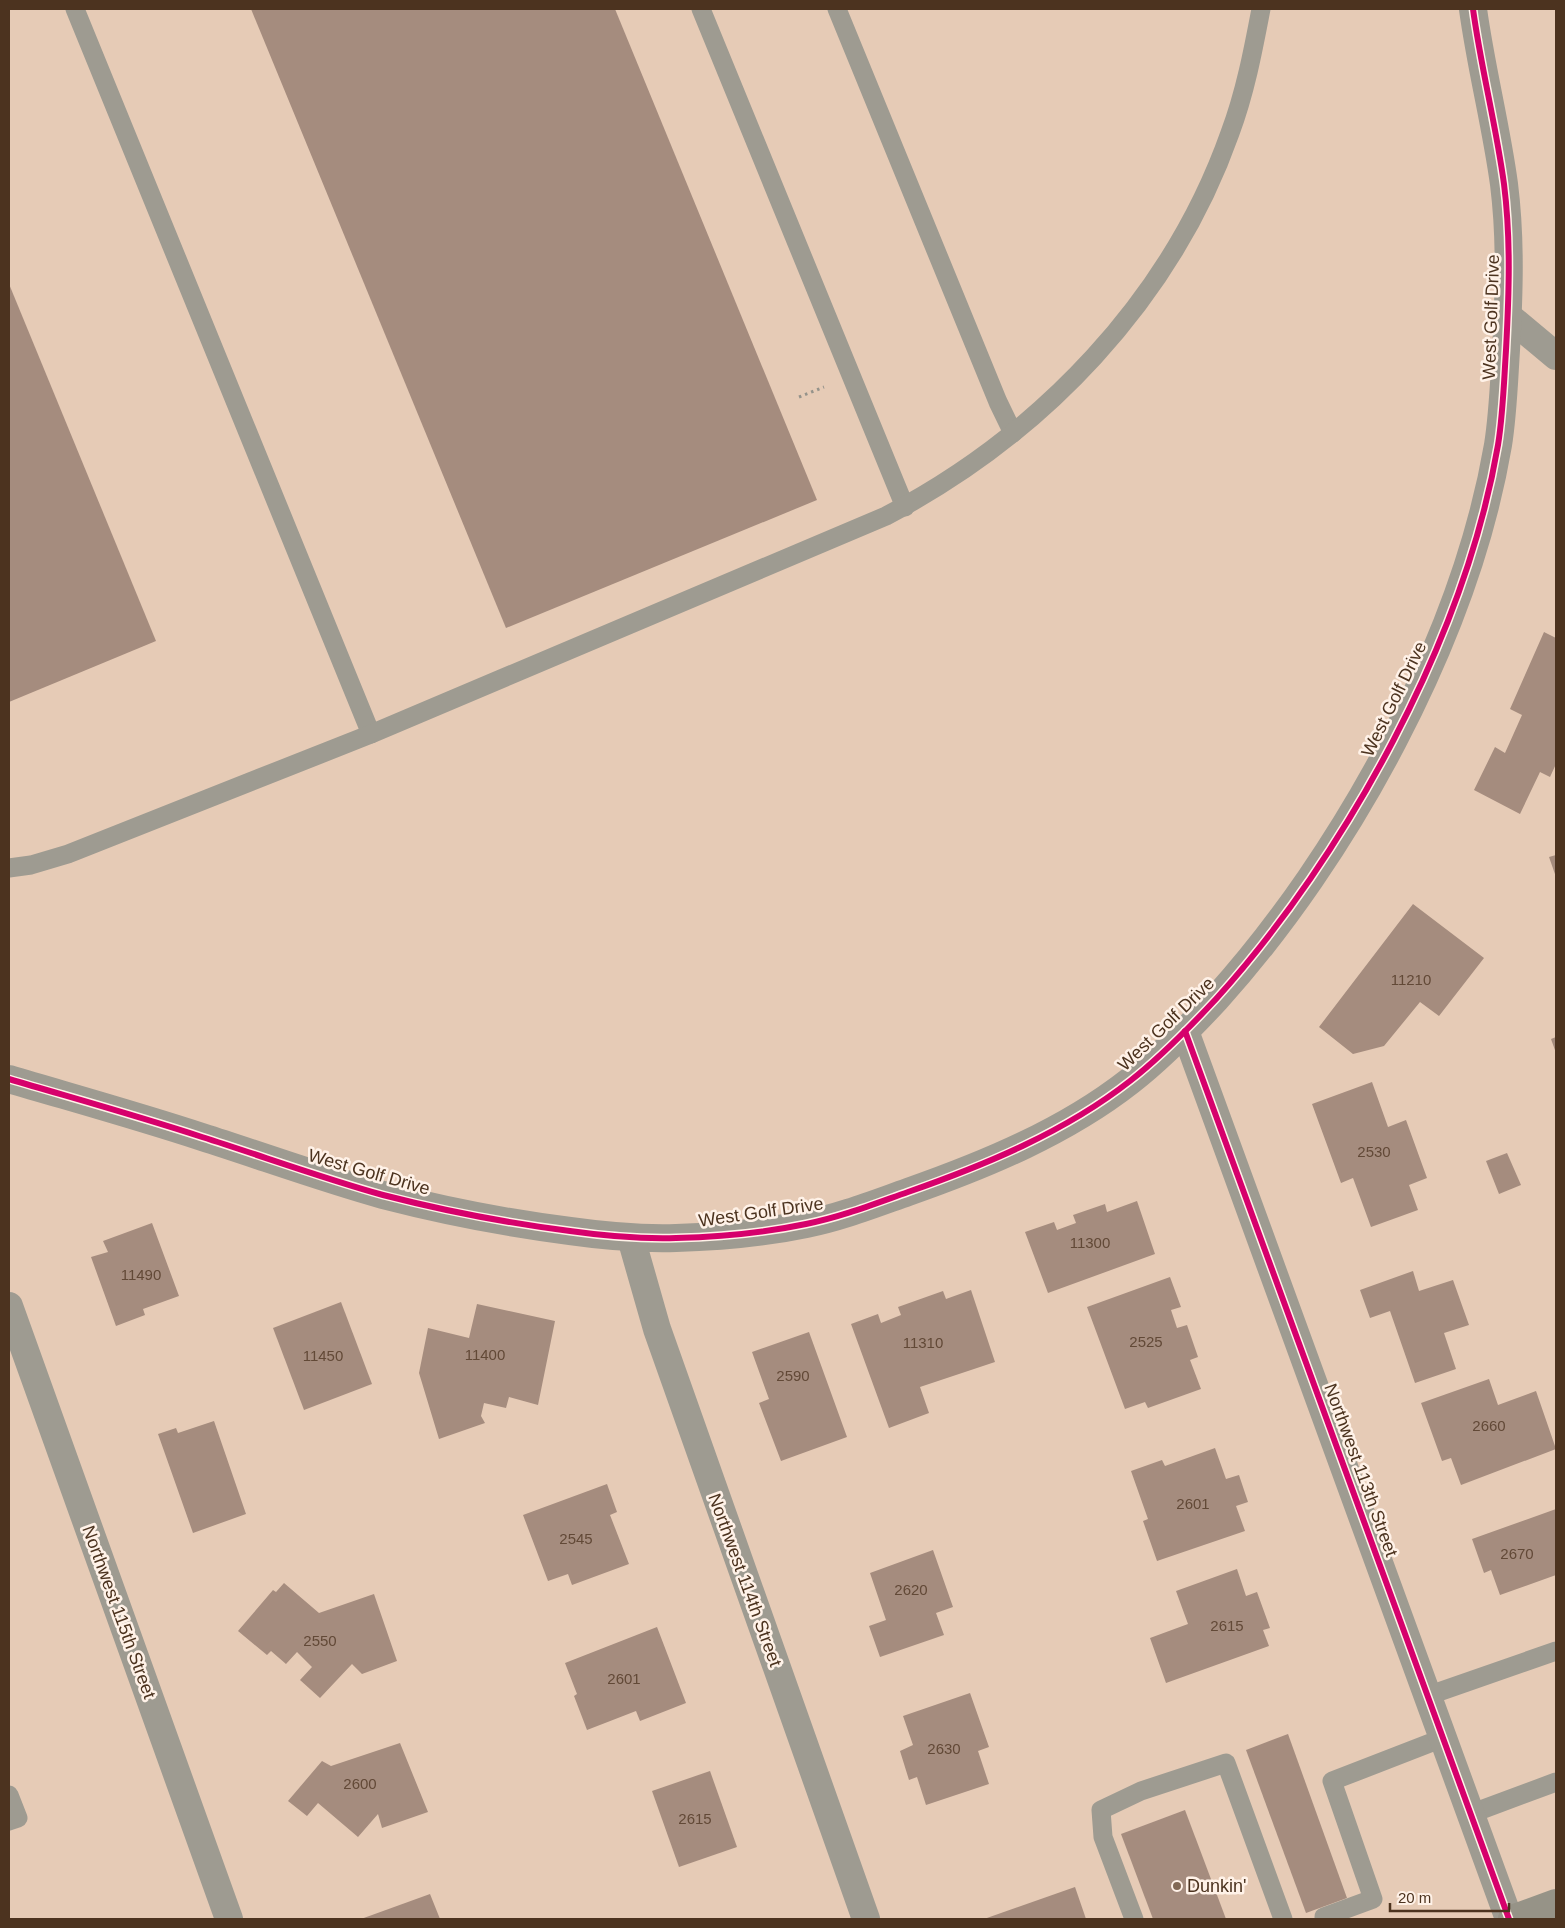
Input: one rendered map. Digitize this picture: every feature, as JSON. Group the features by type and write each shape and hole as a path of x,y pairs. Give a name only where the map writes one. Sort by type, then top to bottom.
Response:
{"main road":[{"path":"1511,1919 1556,1903"}],"street":[{"name":"West Golf Drive","path":"9,1079 166,1125 381,1194 494,1221 631,1238 674,1238 742,1234 804,1224 865,1208 946,1179 1020,1147 1088,1109 1132,1080 1185,1032 1246,965 1308,884 1366,788 1417,691 1462,583 1475,546 1499,441 1508,316 1509,236 1503,179 1473,9"},
{"path":"1508,316 1556,356"},
{"name":"Northwest 113th Street","path":"1185,1032 1470,1814 1511,1919"},
{"name":"Northwest 114th Street","path":"631,1238 657,1329 863,1918"},
{"name":"Northwest 115th Street","path":"9,1306 15,1343 228,1919"}],"lane":[{"path":"75,9 371,734"},
{"path":"701,9 905,507"},
{"path":"837,9 998,402 1013,433"},
{"path":"9,868 31,866 68,854 371,734 886,516 905,507 971,466 1013,433 1080,374 1126,320 1152,285 1185,231 1217,167 1233,126 1250,69 1261,9"},
{"path":"1427,1696 1556,1651"},
{"path":"1322,1919 1373,1899 1332,1781 1443,1738"},
{"path":"1134,1919 1103,1837 1100,1810 1141,1791 1226,1763 1283,1919"},
{"path":"1470,1814 1556,1782"},
{"path":"9,1795 18,1818 9,1821"}],"path":[{"path":"799,397 829,384"}],"building":[{"path":"251,9 615,9 817,500 506,628"},
{"path":"9,284 156,641 9,702"},
{"path":"1544,632 1556,638 1556,764 1550,777 1540,772 1520,814 1474,790 1495,747 1505,753 1522,715 1510,709"},
{"path":"1556,855 1556,877 1549,857"},
{"path":"1413,904 1484,958 1439,1016 1420,1002 1384,1046 1353,1054 1319,1027"},
{"path":"1556,1037 1556,1053 1551,1039"},
{"path":"1372,1082 1388,1127 1406,1120 1427,1178 1409,1185 1418,1210 1371,1227 1353,1178 1341,1183 1312,1104"},
{"path":"1507,1153 1521,1185 1499,1194 1486,1161"},
{"path":"1137,1201 1155,1254 1048,1293 1025,1232 1054,1222 1057,1230 1076,1223 1073,1215 1105,1204 1107,1212"},
{"path":"152,1223 179,1296 143,1309 145,1315 116,1326 91,1257 108,1252 103,1241"},
{"path":"1413,1271 1419,1291 1453,1280 1469,1325 1444,1333 1456,1369 1415,1383 1390,1311 1370,1318 1360,1290"},
{"path":"1170,1277 1181,1307 1171,1310 1177,1328 1187,1325 1198,1357 1190,1360 1201,1389 1148,1408 1145,1402 1125,1409 1087,1307"},
{"path":"971,1290 995,1362 920,1387 929,1413 889,1428 851,1324 878,1314 881,1323 901,1315 898,1307 943,1291 946,1299"},
{"path":"341,1302 372,1384 304,1410 273,1328"},
{"path":"477,1304 555,1321 538,1405 509,1397 506,1408 484,1403 481,1416 485,1423 439,1439 419,1373 428,1328 469,1338"},
{"path":"809,1332 847,1437 781,1461 759,1403 769,1399 752,1352"},
{"path":"1489,1379 1498,1405 1536,1391 1556,1449 1461,1485 1451,1458 1442,1461 1421,1403"},
{"path":"214,1421 246,1514 193,1533 158,1434 176,1428 178,1433"},
{"path":"1215,1448 1226,1479 1239,1475 1248,1502 1236,1506 1245,1531 1157,1561 1143,1521 1148,1519 1131,1471 1162,1460 1165,1466"},
{"path":"607,1484 617,1512 610,1515 629,1564 572,1585 568,1574 548,1581 523,1515"},
{"path":"1556,1509 1556,1575 1500,1595 1491,1570 1484,1573 1472,1539"},
{"path":"933,1550 953,1607 936,1613 944,1635 880,1657 869,1626 886,1620 870,1573"},
{"path":"1237,1569 1246,1596 1257,1592 1270,1628 1263,1630 1269,1646 1166,1683 1150,1638 1188,1624 1176,1591"},
{"path":"284,1583 319,1613 374,1594 397,1661 362,1674 352,1664 320,1698 300,1680 312,1667 297,1652 286,1664 271,1651 267,1655 238,1631 273,1590 276,1592"},
{"path":"657,1627 686,1703 640,1721 636,1711 587,1730 574,1696 577,1694 565,1663"},
{"path":"970,1693 989,1747 978,1751 989,1784 926,1805 917,1777 909,1780 900,1751 913,1745 903,1716"},
{"path":"1288,1734 1347,1898 1306,1913 1246,1750"},
{"path":"400,1743 428,1812 382,1828 378,1814 358,1837 318,1803 307,1816 288,1801 322,1761 331,1766"},
{"path":"710,1771 737,1847 679,1867 652,1791"},
{"path":"1185,1810 1226,1919 1153,1919 1121,1834"},
{"path":"1075,1887 1086,1919 984,1919"},
{"path":"430,1894 440,1919 361,1919"}],"cycle path":[{"path":"9,1079 130,1114 337,1181 406,1201 523,1224 596,1234 649,1238 708,1237 757,1232 806,1224 870,1206 937,1182 1024,1146 1079,1116 1130,1081 1153,1062 1216,999 1264,942 1310,879 1354,811 1393,740 1429,667 1458,593 1482,518 1498,445 1501,421 1509,288 1508,226 1497,140 1473,9"},
{"path":"1185,1031 1509,1919"}],"place":[{"name":"Dunkin'","path":"1177,1886"}]}
